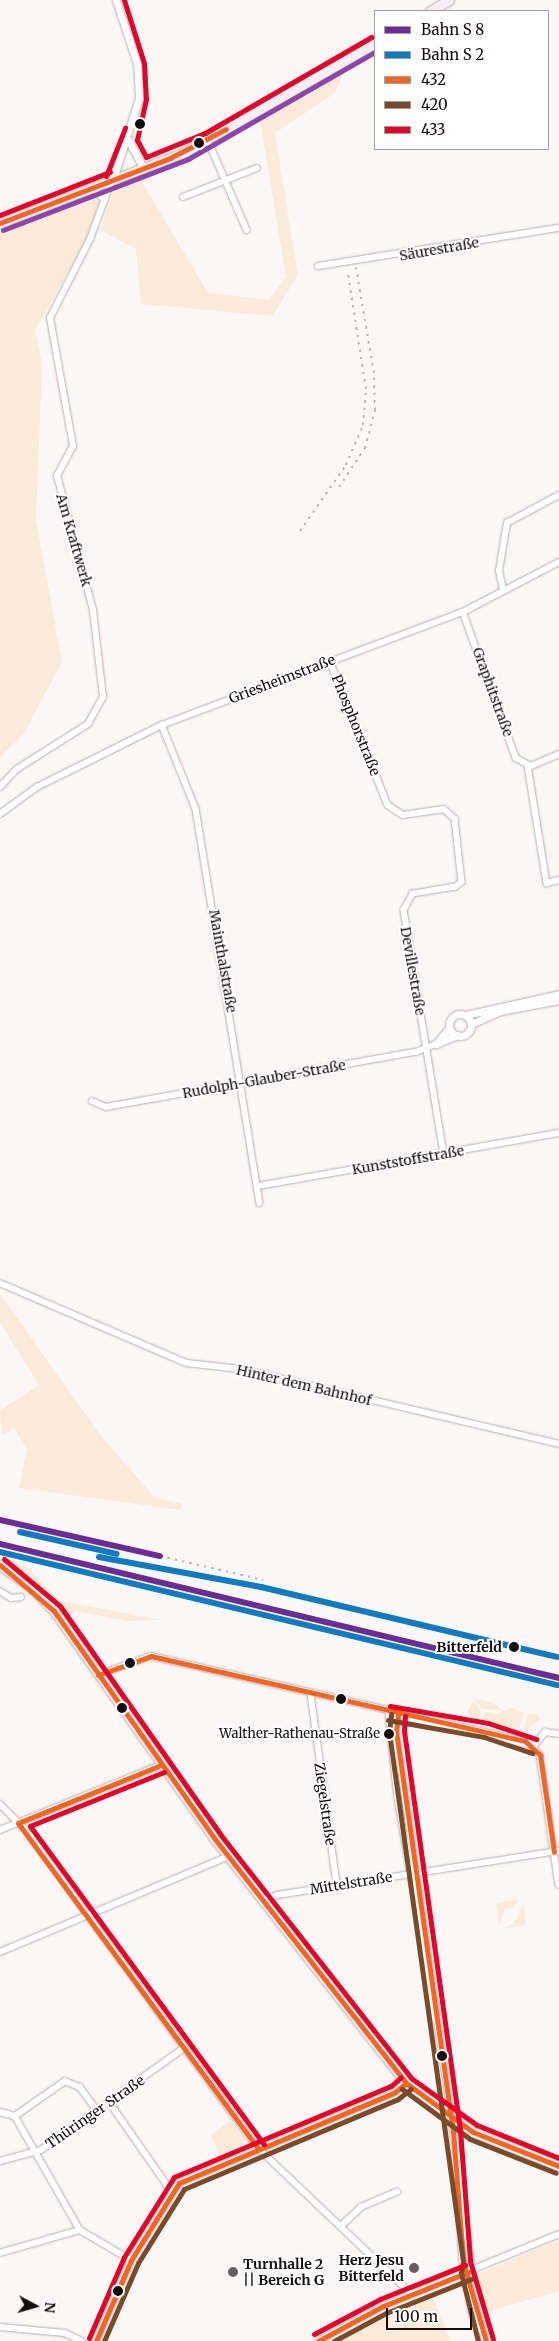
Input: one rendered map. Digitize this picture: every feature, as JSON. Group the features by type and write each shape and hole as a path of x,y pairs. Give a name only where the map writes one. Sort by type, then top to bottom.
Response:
{"main road":[{"path":"432,10 449,0"},
{"path":"0,223 144,168 208,140 374,44"},
{"path":"0,1565 42,1598 161,1765 229,1856 406,2083 451,2119 505,2148 559,2166"}],"street":[{"path":"113,179 129,141 139,80 116,0"},
{"path":"208,140 247,230"},
{"path":"129,141 144,168"},
{"path":"183,197 257,168"},
{"name":"Am Kraftwerk","path":"0,787 17,769 88,724 103,697 93,610 57,476 73,446 50,318 113,179"},
{"path":"92,187 104,200"},
{"name":"Säurestraße","path":"318,266 559,228"},
{"path":"503,590 499,570 506,523 559,495"},
{"name":"Griesheimstraße","path":"0,814 37,787 162,725 463,612 559,562"},
{"name":"Graphitstraße","path":"463,612 516,758 528,766"},
{"name":"Phosphorstraße","path":"330,661 382,790"},
{"name":"Mainthalstraße","path":"162,725 196,809 243,1082 260,1203"},
{"path":"559,754 528,766 547,882 559,880"},
{"name":"Devillestraße","path":"382,790 388,805 400,814 441,809 452,813 465,874 456,887 413,894 404,910 426,1049"},
{"name":"Rudolph-Glauber-Straße","path":"436,1044 449,1028 453,1016 466,1015 559,994"},
{"name":"Rudolph-Glauber-Straße","path":"92,1101 106,1107 426,1049 466,1033 471,1024 500,1011 559,1000"},
{"path":"466,1015 471,1024"},
{"path":"449,1028 457,1035"},
{"path":"426,1049 444,1153"},
{"name":"Kunststoffstraße","path":"258,1186 559,1133"},
{"name":"Hinter dem Bahnhof","path":"0,1283 187,1363 240,1369 559,1444"},
{"path":"0,1591 11,1598 21,1597"},
{"path":"98,1675 151,1656 398,1714 486,1730 534,1746 541,1760 557,1852 559,1885"},
{"name":"Ziegelstraße","path":"311,1694 337,1885"},
{"path":"389,1712 451,2119 457,2167 455,2182 473,2316 486,2341"},
{"path":"398,1714 396,1731 413,1872"},
{"path":"534,1746 545,1732 559,1734"},
{"path":"0,1830 161,1765"},
{"path":"0,1804 18,1823 258,2148 342,2225 412,2294"},
{"name":"Mittelstraße","path":"264,1901 337,1885 413,1872 557,1852"},
{"path":"0,1952 229,1856"},
{"name":"Thüringer Straße","path":"0,2162 34,2148 42,2150 184,2048"},
{"path":"14,2116 65,2080 80,2087 97,2110"},
{"path":"96,2341 132,2260 179,2182 394,2092 406,2083"},
{"path":"110,2102 172,2192"},
{"path":"0,2112 14,2116 80,2230 132,2260"},
{"path":"342,2225 361,2207 398,2192"},
{"path":"0,2253 80,2230"},
{"path":"318,2341 412,2294 559,2234"},
{"path":"0,2327 57,2332 82,2341"}],"shaded area":[{"path":"344,72 335,93 275,133 298,275 272,316 141,304 136,249 100,230 115,188 139,177 208,293 269,300 286,277 260,120"},
{"path":"93,196 100,204 88,237 35,330 42,364 36,520 62,662 24,733 0,757 0,232"},
{"path":"0,1294 101,1436 155,1498 182,1504 181,1510 19,1488 27,1449 14,1428 2,1435 0,1411 39,1385 0,1322"},
{"path":"0,1551 30,1570 60,1601 162,1620 127,1621 75,1611 68,1619 34,1580 0,1557"},
{"path":"475,1699 494,1703 502,1710 481,1709"},
{"path":"474,1701 481,1711 478,1723 467,1712"},
{"path":"511,1708 524,1713 518,1731 481,1721 485,1712 496,1714"},
{"path":"528,1713 537,1714 540,1719 524,1732"},
{"path":"518,1900 513,1908 505,1909 499,1926 496,1903"},
{"path":"523,1903 526,1925 504,1929 517,1919"},
{"path":"230,2121 245,2140 241,2151 221,2159 211,2135"},
{"path":"559,2240 559,2291 486,2312 476,2275"},
{"path":"432,2296 451,2341 336,2341 378,2320"}],"railway":[{"path":"339,487 365,448 375,410 374,373 356,268"},
{"path":"300,531 346,465 363,425 366,389 348,274"},
{"path":"160,1556 263,1580"}],"transit line":[{"name":"433","path":"124,0 144,63 146,99 137,140 146,157 205,133 371,37"},
{"path":"3,230 188,159 374,53"},
{"name":"433","path":"106,176 125,128"},
{"name":"432","path":"0,223 170,158 226,129"},
{"name":"433","path":"0,215 110,172"},
{"path":"0,1520 160,1556"},
{"path":"20,1532 117,1554"},
{"path":"0,1544 559,1678"},
{"path":"0,1552 557,1685"},
{"path":"99,1557 261,1587 557,1657"},
{"name":"433","path":"4,1559 60,1606 220,1834 411,2078 477,2125 559,2158"},
{"name":"432","path":"0,1565 54,1611 214,1838 406,2083 473,2132 559,2166"},
{"name":"432","path":"98,1675 151,1656 525,1741 540,1755 554,1852"},
{"name":"433","path":"390,1706 488,1723 536,1739"},
{"name":"420","path":"391,1714 389,1732 463,2261 461,2273 478,2341"},
{"name":"432","path":"398,1715 396,1731 453,2131 463,2262 486,2341"},
{"name":"433","path":"405,1716 404,1731 460,2130 470,2261 493,2339"},
{"name":"420","path":"388,1720 484,1737 532,1753"},
{"name":"432","path":"161,1765 18,1823 258,2148"},
{"name":"433","path":"164,1772 30,1826 264,2144"},
{"name":"433","path":"89,2338 124,2257 174,2177 391,2086 401,2077"},
{"name":"432","path":"96,2341 131,2260 179,2183 395,2092 406,2083"},
{"name":"420","path":"402,2089 470,2139 556,2173"},
{"name":"420","path":"104,2341 138,2263 184,2189 398,2099 411,2089"},
{"name":"433","path":"314,2334 380,2299 465,2265"},
{"name":"432","path":"318,2341 383,2306 468,2272"},
{"name":"420","path":"334,2341 386,2313 471,2279"}],"place":[{"name":"Bitterfeld","path":"514,1647"},
{"name":"Walther-Rathenau-Straße","path":"389,1734"},
{"name":"Herz Jesu Bitterfeld","path":"414,2268"},
{"name":"Turnhalle 2 || Bereich G","path":"233,2272"}]}
